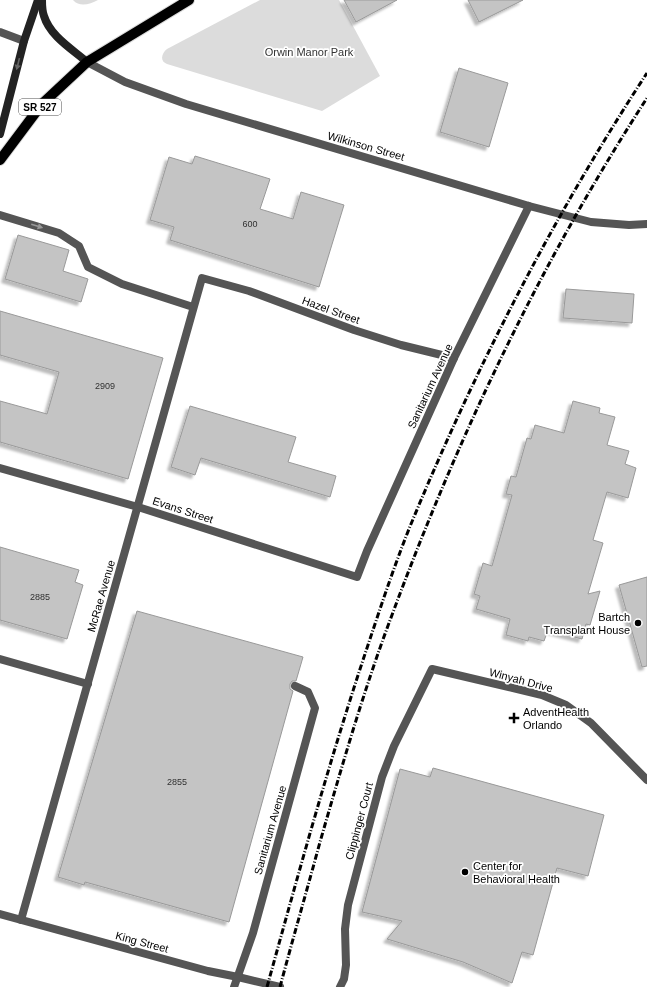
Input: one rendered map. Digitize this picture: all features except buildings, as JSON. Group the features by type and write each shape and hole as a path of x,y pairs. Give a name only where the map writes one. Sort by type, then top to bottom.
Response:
{"main road":[{"name":"SR 527","path":"0,160 42,104 87,62 190,0"}],"street":[{"path":"0,134 24,40 38,0"},
{"path":"42,0 44,15 48,26 63,43 87,62"},
{"path":"0,32 24,40"},
{"name":"Wilkinson Street","path":"87,62 125,82 186,104 529,206 590,222 629,225 647,224"},
{"name":"Sanitarium Avenue","path":"357,577 454,358 529,206"},
{"path":"0,215 59,233 79,246 88,267 122,284 194,307"},
{"name":"Hazel Street","path":"202,278 249,291 354,330 400,345 454,358"},
{"name":"McRae Avenue","path":"21,920 202,278"},
{"name":"Evans Street","path":"0,468 138,507 357,577"},
{"path":"0,659 88,684"},
{"name":"Winyah Drive","path":"432,669 542,694 566,705 591,723 647,780"},
{"name":"Clippinger Court","path":"340,987 344,979 346,965 345,929 348,905 382,777 394,746 432,669"},
{"name":"Sanitarium Avenue","path":"234,987 253,933 315,708 308,692 295,686"},
{"name":"King Street","path":"0,914 208,971 238,976 280,987"}],"green space":[{"path":"73,0 98,0 82,5"},
{"name":"Orwin Manor Park","path":"260,0 339,0 380,76 322,111 164,63 162,59 167,49"}],"railway":[{"path":"267,987 314,819 352,693 382,603 411,524 462,407 518,293 580,181 647,73"},
{"path":"280,987 320,842 363,699 392,615 445,481 505,349 538,285 572,222 647,98"}],"place":[{"name":"Bartch Transplant House","path":"638,623"},
{"name":"AdventHealth Orlando","path":"514,718"},
{"name":"Center for Behavioral Health","path":"465,872"}]}
